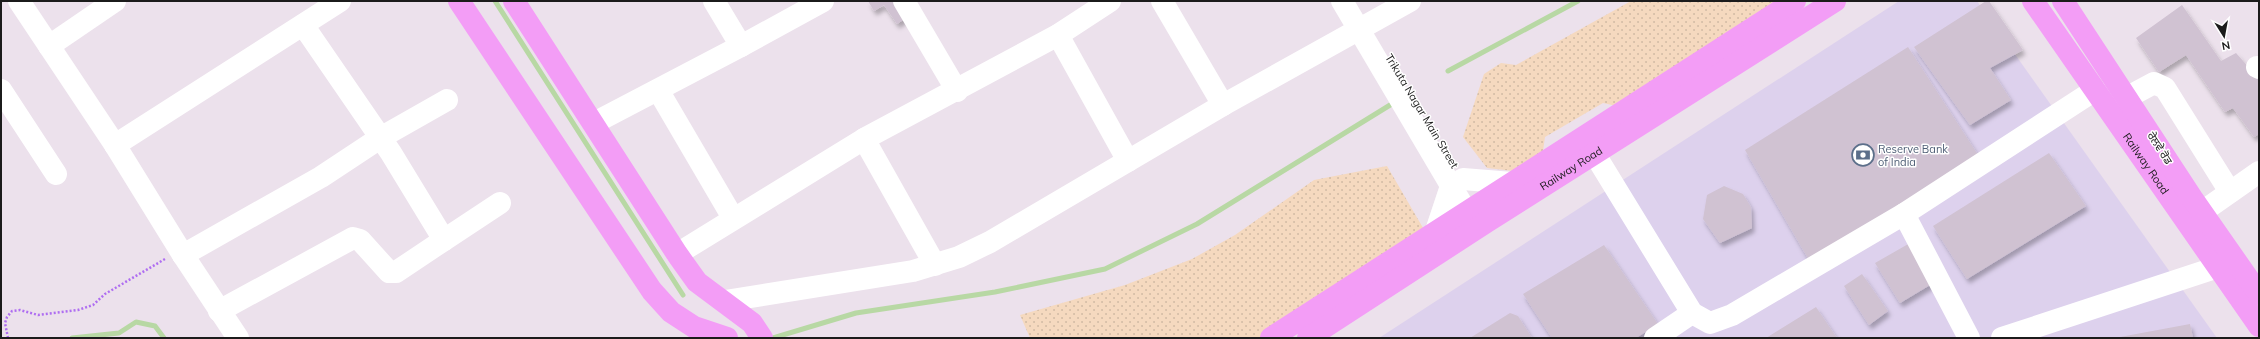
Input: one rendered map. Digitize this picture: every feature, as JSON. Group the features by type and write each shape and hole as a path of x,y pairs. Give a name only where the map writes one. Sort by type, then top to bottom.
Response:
{"main road":[{"path":"459,1 652,291 671,312 694,328 727,338"},
{"path":"514,1 677,254 697,282 724,301 757,330"},
{"path":"1271,338 1435,234 1477,217 1512,184 1795,1"},
{"name":"Railway Road","path":"1313,337 1477,217 1594,153 1835,1"},
{"name":"Railway Road","path":"2033,1 2259,326"},
{"name":"ਰੇਲਵੇ ਰੋਡ","path":"2063,1 2202,212 2259,294"}],"street":[{"path":"19,1 115,145 183,255 238,338"},
{"path":"49,46 115,1"},
{"path":"115,145 340,1"},
{"path":"714,1 742,46"},
{"path":"594,123 742,46 823,1"},
{"path":"904,1 957,91"},
{"path":"677,254 733,218 864,139 957,91 1058,35 1110,1"},
{"path":"1162,1 1223,105"},
{"path":"1342,1 1365,27"},
{"name":"Trikuta Nagar Main Street","path":"1358,1 1365,27 1477,217"},
{"path":"724,301 913,271 959,257 990,242 1223,105 1410,1"},
{"path":"303,24 380,138 444,240"},
{"path":"1058,35 1128,161"},
{"path":"2126,98 2154,83 2165,88 2230,192"},
{"path":"1,90 56,174"},
{"path":"658,90 733,218"},
{"path":"1594,153 1692,313 1710,323 1732,315 1904,214 2095,90"},
{"path":"183,255 321,177 380,138 447,100"},
{"path":"864,139 935,265"},
{"path":"2202,212 2259,172"},
{"path":"1435,234 1457,182 1512,184"},
{"path":"220,311 353,238 360,240 389,272 396,272 500,203"},
{"path":"1904,214 1968,338"},
{"path":"2002,338 2218,267"},
{"path":"1655,338 1692,313"}],"path":[{"path":"8,338 6,323 7,317 12,312 20,310 38,315 78,310 93,305 106,294 160,261 183,255"}],"shaded area":[{"path":"1631,1 1780,1 1621,107 1603,103 1545,137 1542,158 1514,171 1487,168 1463,137 1484,74 1501,63 1516,65"},
{"path":"1899,1 1977,1 2217,338 1379,338"},
{"path":"1387,166 1426,233 1262,338 1030,338 1020,315 1125,285 1192,259 1235,235 1314,180"}],"building":[{"path":"868,1 900,1 909,16 897,24 884,5 874,11"},
{"path":"1986,1 1989,1 2023,50 1990,68 2011,100 1970,125 1914,47"},
{"path":"2182,5 2221,61 2236,53 2259,79 2259,134 2254,137 2233,108 2225,112 2186,55 2159,72 2136,38"},
{"name":"Reserve Bank of India","path":"1908,47 1982,161 1809,260 1745,150"},
{"path":"2049,153 2086,206 1967,279 1933,226"},
{"path":"1724,186 1743,194 1751,207 1752,228 1720,243 1703,219 1707,195"},
{"path":"1910,243 1935,282 1900,303 1875,263"},
{"path":"1604,245 1658,324 1636,338 1552,338 1523,294"},
{"path":"1862,274 1888,311 1869,325 1844,286"},
{"path":"1816,307 1837,338 1766,338"},
{"path":"1510,313 1518,316 1532,338 1470,338"},
{"path":"2190,324 2193,338 2120,338 2120,337"}],"waterway":[{"path":"495,1 683,295"},
{"path":"1448,71 1578,1"},
{"path":"773,338 856,313 995,292 1105,269 1197,224 1395,102"},
{"path":"72,338 119,333 136,322 155,326 164,338"}],"place":[{"name":"Reserve Bank of India","path":"1863,155"}]}
